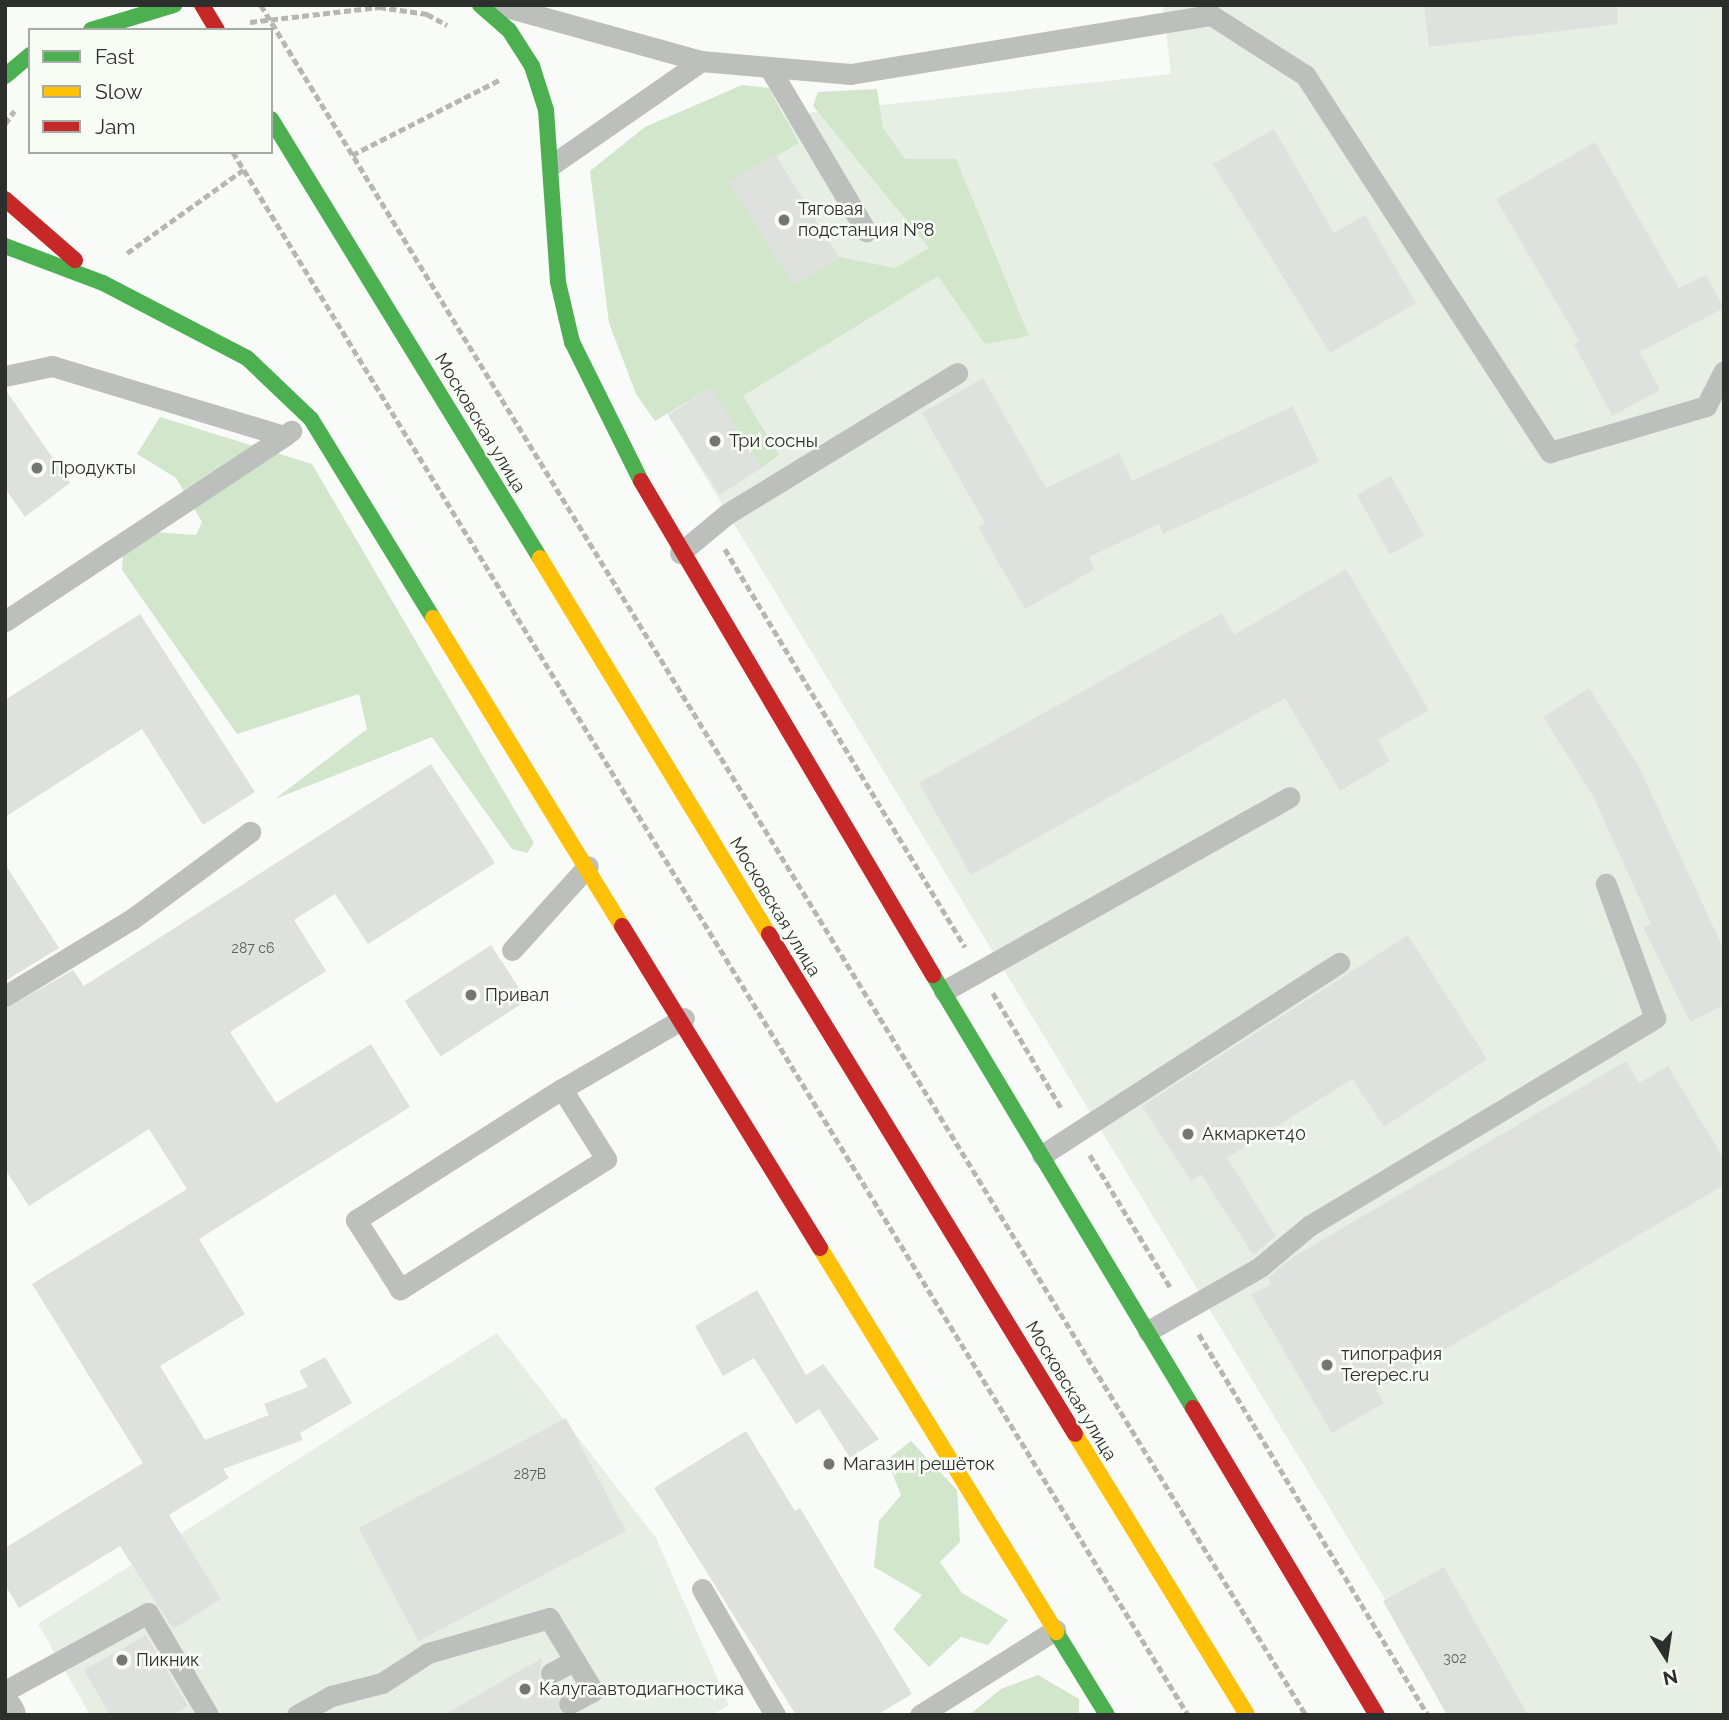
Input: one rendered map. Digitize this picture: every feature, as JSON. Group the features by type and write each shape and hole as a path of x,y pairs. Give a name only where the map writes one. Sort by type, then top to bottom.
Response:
{"main road":[{"path":"98,28 174,5"},
{"path":"202,5 216,28"},
{"path":"480,5 509,30 532,65 546,110 553,164 558,282 572,342 680,553 1377,1715"},
{"path":"5,62 28,54"},
{"path":"5,76 28,55"},
{"name":"Московская улица","path":"273,122 1247,1715"},
{"path":"5,199 103,283"},
{"path":"5,246 103,283 247,358 311,419 684,1018 1107,1715"}],"lane":[{"path":"499,5 701,61 850,74 1211,15 1305,75 1550,452 1706,406 1724,371"},
{"path":"553,164 701,61"},
{"path":"769,67 866,231"},
{"path":"5,376 52,366 284,436"},
{"path":"680,553 727,514 957,373"},
{"path":"5,621 311,419"},
{"path":"944,992 1289,797"},
{"path":"5,996 132,919 250,832"},
{"path":"512,950 589,866"},
{"path":"1148,1331 1260,1267 1309,1226 1655,1018 1606,884"},
{"path":"1042,1154 1339,963"},
{"path":"562,1089 606,1159 400,1289 356,1220 562,1089 684,1018"},
{"path":"702,1589 775,1715"},
{"path":"5,1691 148,1613 208,1715"},
{"path":"298,1715 331,1696 382,1683 428,1653 549,1618 593,1690 569,1704"},
{"path":"920,1715 1055,1630"},
{"path":"551,1673 575,1660"}],"path":[{"path":"261,5 1306,1715"},
{"path":"237,24 379,7 427,14 456,29"},
{"path":"499,69 506,76 510,87"},
{"path":"352,155 506,76"},
{"path":"234,154 1188,1715"},
{"path":"115,262 243,170"}],"shaded area":[{"path":"1163,5 1724,5 1724,1715 1455,1715 668,415 652,151 751,119 1171,74"},
{"path":"497,1333 656,1538 729,1705 712,1715 90,1715 38,1624"}],"green space":[{"path":"742,85 769,88 799,143 730,183 794,285 839,257 895,268 929,248 813,106 818,92 877,89 883,128 905,159 956,159 1029,336 985,344 938,276 743,396 779,455 761,468 710,388 655,421 636,394 609,323 590,171 645,127"},
{"path":"160,417 312,464 534,843 527,853 512,849 432,737 275,799 367,729 359,694 237,734 122,570 125,530 196,535 202,522 176,478 137,454"},
{"path":"911,1441 957,1490 960,1542 940,1562 962,1593 1008,1620 988,1645 961,1637 929,1667 893,1629 922,1595 874,1567 879,1521 901,1495 887,1460"},
{"path":"1038,1675 1079,1699 1079,1715 969,1715 1001,1689"}],"building":[{"path":"1424,5 1617,5 1618,24 1429,47"},
{"path":"1274,129 1334,233 1365,215 1416,303 1330,353 1213,164"},
{"path":"1595,142 1679,288 1706,275 1724,308 1640,352 1660,390 1612,416 1574,344 1579,341 1496,199"},
{"name":"Тяговая подстанция №8","path":"775,154 839,257 793,285 729,183"},
{"path":"983,378 1046,488 1119,453 1132,481 1293,406 1319,462 1163,534 1159,524 1089,557 1095,569 1025,609 978,527 985,523 922,413"},
{"name":"Три сосны","path":"710,388 762,468 720,495 668,415"},
{"path":"5,389 70,483 25,517 5,488"},
{"path":"1391,476 1424,535 1390,554 1357,495"},
{"path":"1346,569 1429,710 1378,740 1390,761 1340,791 1285,698 971,875 919,783 1222,613 1234,635"},
{"path":"140,614 255,792 203,825 142,729 5,817 5,700"},
{"path":"1589,688 1638,765 1724,950 1724,1005 1690,1022 1643,927 1651,924 1592,794 1543,717"},
{"path":"431,764 495,863 368,944 335,894 294,920 326,971 230,1032 276,1103 371,1044 410,1107 199,1239 245,1314 160,1366 205,1440 269,1415 264,1404 308,1387 299,1371 325,1357 352,1403 300,1433 303,1440 223,1469 229,1478 169,1515 221,1599 173,1629 120,1546 19,1608 5,1585 5,1548 143,1463 32,1284 187,1189 149,1129 29,1206 5,1169 5,1009 73,970 84,986"},
{"path":"5,864 59,948 5,981"},
{"path":"1408,935 1487,1059 1384,1127 1352,1079 1227,1158 1276,1236 1253,1255 1201,1174 1191,1181 1142,1106"},
{"path":"491,945 527,1000 441,1056 405,1001"},
{"path":"1626,1061 1639,1083 1668,1066 1724,1159 1724,1185 1376,1390 1384,1403 1332,1433 1251,1295 1271,1284 1268,1278 1290,1259"},
{"path":"757,1290 806,1375 823,1364 879,1439 850,1458 819,1409 796,1424 754,1358 723,1376 695,1326"},
{"path":"566,1418 626,1531 419,1641 359,1528"},
{"path":"746,1431 795,1511 800,1508 912,1694 877,1715 796,1715 654,1488"},
{"path":"1444,1567 1528,1715 1447,1715 1383,1601"},
{"path":"146,1635 188,1706 173,1715 110,1715 84,1670"},
{"name":"Калугаавтодиагностика","path":"542,1658 539,1679 557,1684 562,1715 444,1715"}],"traffic: fast":[{"path":"98,28 174,5"},
{"path":"480,5 509,30 532,66 546,110 558,282 572,342 641,481"},
{"path":"5,76 28,57"},
{"path":"273,122 540,558"},
{"path":"5,246 103,283 247,358 311,419 433,618"},
{"path":"933,975 1193,1408"},
{"path":"1056,1632 1107,1715"}],"traffic: slow":[{"path":"540,558 769,934"},
{"path":"433,618 622,926"},
{"path":"820,1248 1056,1632"},
{"path":"1075,1434 1247,1715"}],"traffic: jam":[{"path":"202,5 216,28"},
{"path":"5,199 75,260"},
{"path":"641,481 933,975"},
{"path":"622,926 820,1248"},
{"path":"769,934 1075,1434"},
{"path":"1193,1408 1377,1715"}],"place":[{"name":"Тяговая подстанция №8","path":"784,220"},
{"name":"Три сосны","path":"715,441"},
{"name":"Продукты","path":"37,468"},
{"name":"Привал","path":"471,995"},
{"name":"Акмаркет40","path":"1188,1134"},
{"name":"типография Terepec.ru","path":"1327,1365"},
{"name":"Магазин решёток","path":"829,1464"},
{"name":"Пикник","path":"122,1660"},
{"name":"Калугаавтодиагностика","path":"525,1689"}]}
